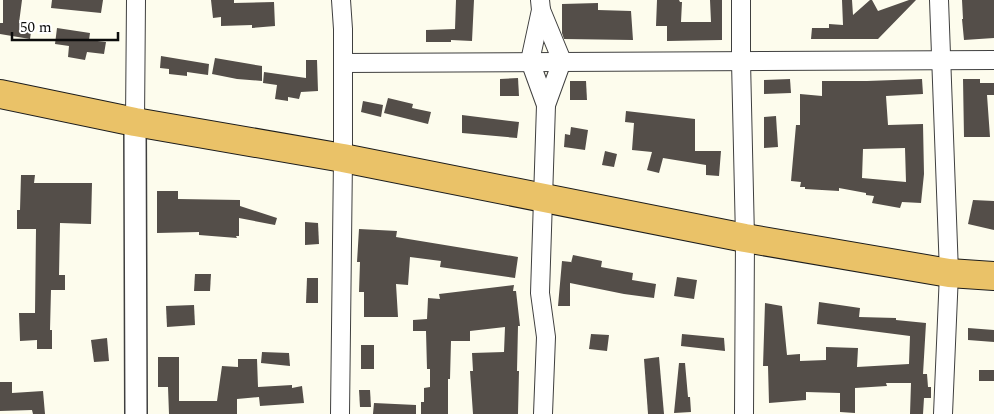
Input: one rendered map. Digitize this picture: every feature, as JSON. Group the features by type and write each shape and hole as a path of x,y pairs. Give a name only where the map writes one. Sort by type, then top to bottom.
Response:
{"highway":[{"path":"0,94 135,122 343,158 746,238 949,273 994,276"}],"street":[{"path":"136,0 136,414"},
{"path":"340,414 343,158 341,0"},
{"path":"741,0 746,238 744,414"},
{"path":"939,0 949,273 943,414"},
{"path":"540,5 562,61 546,105 540,293 546,337 543,414"},
{"path":"540,5 530,61 546,105"},
{"path":"343,63 994,60"}],"building":[{"path":"3,0 22,0 19,23 32,25 30,39 0,34 0,23 3,23"},
{"path":"52,0 103,0 101,13 51,8"},
{"path":"211,0 234,0 234,3 274,2 275,26 252,28 252,25 221,26 221,17 213,18"},
{"path":"456,0 474,0 472,41 426,42 426,30 455,29"},
{"path":"657,0 679,0 682,2 681,22 711,22 710,0 722,0 722,40 667,41 667,26 656,26"},
{"path":"842,0 852,0 853,15 870,0 872,0 878,11 909,0 916,0 878,39 811,39 812,28 829,28 829,24 843,25"},
{"path":"962,0 994,0 994,38 964,40"},
{"path":"598,3 598,10 631,11 633,40 564,39 562,33 562,4"},
{"path":"57,28 90,33 89,40 106,42 104,54 87,52 85,60 68,57 69,46 55,44"},
{"path":"161,56 209,64 208,75 187,72 187,76 169,74 169,69 160,68"},
{"path":"215,58 262,66 262,81 212,74"},
{"path":"306,60 317,60 318,91 301,92 299,99 288,97 288,101 275,99 277,85 263,83 264,72 306,78"},
{"path":"518,78 519,96 500,96 500,79"},
{"path":"790,79 791,93 764,94 764,80"},
{"path":"922,79 923,94 886,96 888,125 923,124 924,174 921,203 902,202 900,208 872,203 874,196 866,195 866,193 839,188 839,191 805,189 805,187 800,187 801,182 791,181 796,125 800,125 800,94 822,96 822,81","holes":["905,148 906,182 862,178 863,149"]},
{"path":"963,79 980,79 980,83 994,83 994,95 987,95 990,137 964,137"},
{"path":"570,81 586,81 587,100 570,100"},
{"path":"388,98 413,104 412,108 431,112 428,124 384,113"},
{"path":"363,101 383,105 381,117 361,112"},
{"path":"626,111 695,119 695,151 721,151 719,176 706,175 706,165 663,158 659,173 647,170 652,152 632,150 634,123 625,122"},
{"path":"462,115 519,122 517,138 462,133"},
{"path":"776,116 778,147 764,148 764,117"},
{"path":"571,127 588,130 585,150 564,147 565,134 570,135"},
{"path":"605,151 617,154 614,167 602,165"},
{"path":"21,175 35,175 34,183 92,183 91,224 60,223 59,275 65,275 65,290 51,290 50,330 52,330 52,349 37,349 37,340 20,341 19,313 35,313 36,229 17,229 17,210 20,210"},
{"path":"157,191 178,191 178,199 240,200 240,206 277,218 275,225 239,218 239,236 236,236 237,238 199,235 199,232 157,233"},
{"path":"973,200 994,201 994,230 968,224"},
{"path":"305,222 318,223 319,244 305,245"},
{"path":"359,229 397,231 396,237 518,257 515,278 440,267 441,261 410,257 408,285 396,284 398,317 364,317 364,292 359,292 360,262 357,262"},
{"path":"573,255 602,261 601,267 633,273 632,280 656,284 654,298 570,283 570,306 558,306 562,261 571,263"},
{"path":"195,274 211,274 210,291 194,291"},
{"path":"677,277 697,280 694,299 674,296"},
{"path":"307,278 318,278 318,303 306,303"},
{"path":"514,285 513,291 516,291 520,326 518,326 518,414 473,414 470,371 473,371 472,353 504,352 505,327 470,331 470,341 451,341 448,414 421,414 421,402 424,402 424,388 430,387 430,369 427,369 426,331 413,331 413,320 427,319 428,298 440,299 439,294"},
{"path":"819,302 860,308 859,317 896,318 896,320 926,323 923,374 927,374 928,387 931,387 931,398 924,398 923,414 910,414 911,383 886,383 887,386 855,388 855,413 840,412 840,393 806,392 806,400 769,403 768,366 763,366 765,303 782,306 787,355 800,354 800,361 826,360 826,347 858,348 857,367 909,364 910,336 817,324"},
{"path":"194,305 195,325 167,327 166,306"},
{"path":"968,328 994,330 994,342 968,340"},
{"path":"591,334 609,335 607,351 589,349"},
{"path":"682,334 724,338 725,351 681,346"},
{"path":"107,338 109,361 94,362 91,340"},
{"path":"361,345 374,345 374,369 361,369"},
{"path":"262,352 289,353 290,366 261,363"},
{"path":"158,357 179,357 179,401 217,401 222,366 238,367 238,359 257,359 258,387 292,385 292,388 302,386 304,403 260,406 259,397 237,399 237,414 169,414 168,387 158,387"},
{"path":"659,357 664,414 648,414 644,359"},
{"path":"679,363 685,363 691,412 674,413"},
{"path":"979,370 994,370 994,381 979,381"},
{"path":"0,382 12,382 12,393 43,391 45,414 33,414 32,410 0,411"},
{"path":"359,390 370,390 371,407 360,407"},
{"path":"374,403 416,405 416,414 373,414"}]}
